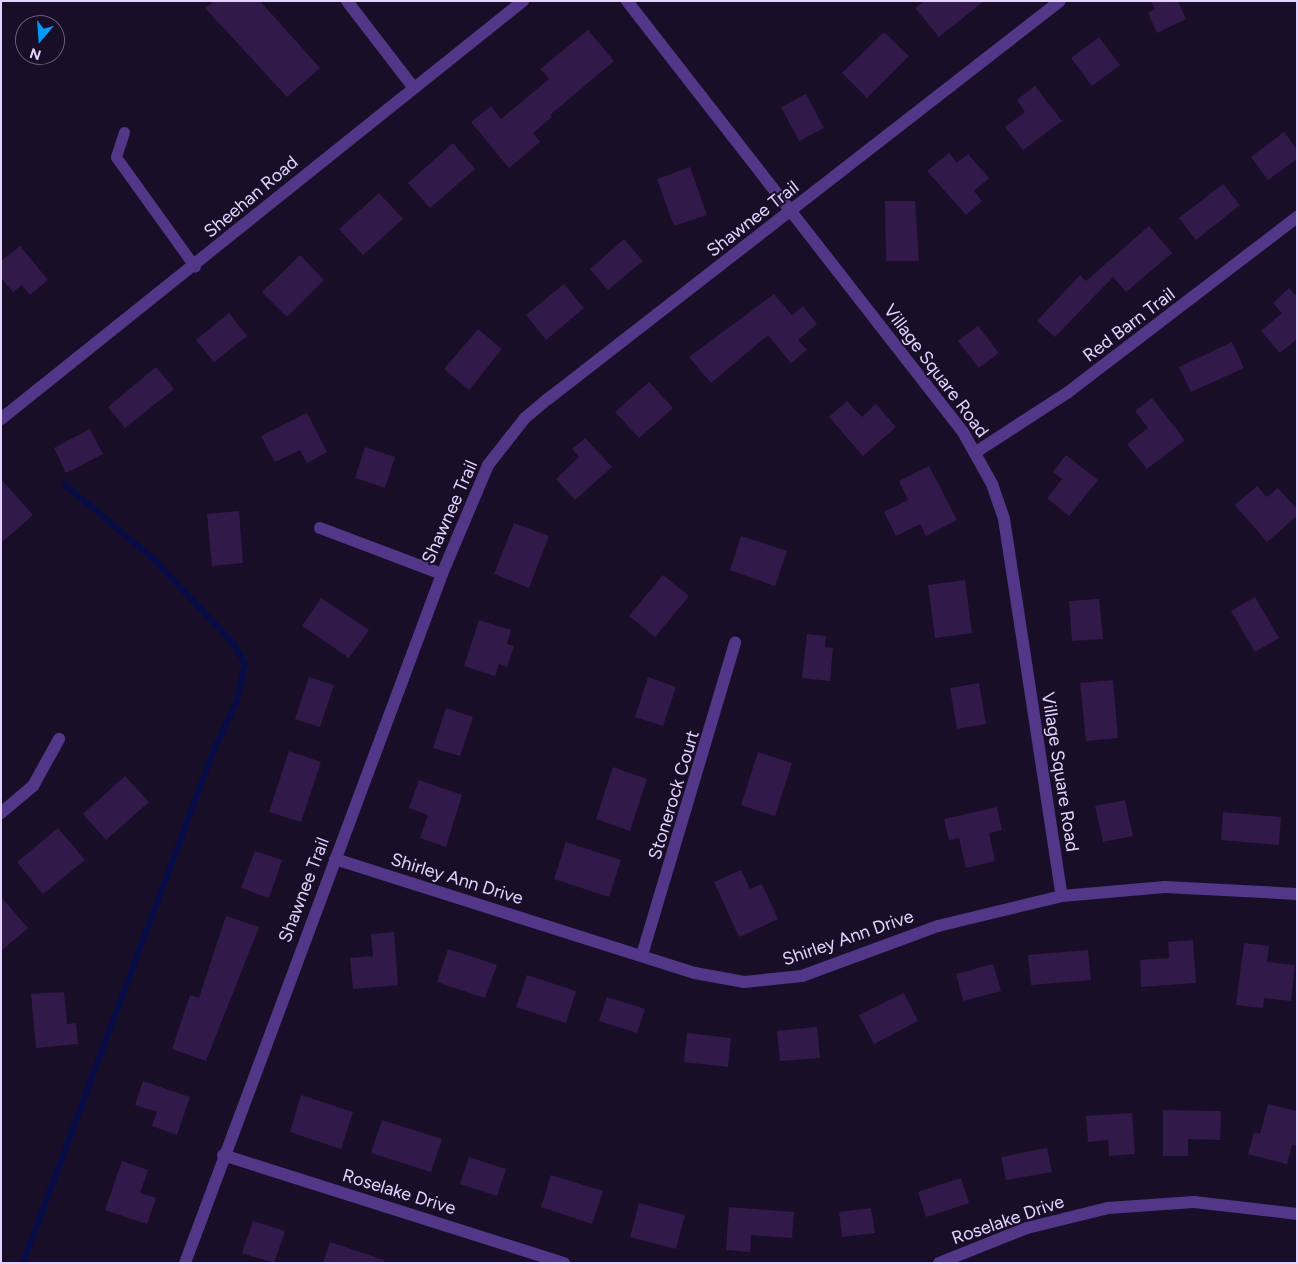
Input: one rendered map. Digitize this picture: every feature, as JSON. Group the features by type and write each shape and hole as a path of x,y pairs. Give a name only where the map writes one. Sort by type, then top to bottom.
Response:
{"street":[{"path":"347,1 413,87"},
{"name":"Sheehan Road","path":"1,419 195,266 413,87 523,1"},
{"name":"Village Square Road","path":"627,1 976,452 1004,519 1062,896"},
{"name":"Shawnee Trail","path":"184,1263 474,491 525,418 1060,1"},
{"name":"Red Barn Trail","path":"976,452 1075,387 1297,217"},
{"path":"320,528 442,574"},
{"name":"Stonerock Court","path":"642,955 735,643"},
{"path":"1,813 33,786 58,739"},
{"name":"Shirley Ann Drive","path":"335,860 719,980 769,982 802,976 938,926 1062,896 1165,887 1297,894"},
{"name":"Roselake Drive","path":"224,1156 564,1263"},
{"name":"Roselake Drive","path":"939,1263 1027,1228 1108,1208 1194,1202 1297,1214"}],"lane":[{"path":"124,132 116,157 195,266"}],"building":[{"path":"214,1 260,1 320,68 287,97 205,8"},
{"path":"924,1 984,1 939,37 915,8"},
{"path":"1151,1 1178,1 1186,19 1157,33 1148,13 1155,9"},
{"path":"588,30 614,61 550,115 552,117 533,133 540,142 509,168 471,122 491,106 501,119 549,79 540,69"},
{"path":"884,32 909,56 867,98 842,73"},
{"path":"1099,37 1120,65 1092,86 1071,58"},
{"path":"1035,86 1062,121 1023,150 1005,127 1025,112 1017,100"},
{"path":"806,94 824,128 799,141 781,107"},
{"path":"1284,132 1297,149 1297,159 1268,180 1251,157"},
{"path":"453,143 475,169 430,208 408,183"},
{"path":"949,153 957,163 968,154 989,178 974,191 982,201 966,215 927,171"},
{"path":"690,167 707,215 674,226 657,179"},
{"path":"1223,184 1240,205 1196,240 1179,218"},
{"path":"379,193 403,219 363,255 339,229"},
{"path":"885,201 915,201 919,261 886,261"},
{"path":"1149,226 1172,253 1126,292 1113,277 1055,337 1037,321 1080,275 1086,281"},
{"path":"624,239 643,261 608,290 590,269"},
{"path":"20,246 48,280 30,295 22,285 13,292 1,278 1,261"},
{"path":"300,255 324,280 287,317 262,292"},
{"path":"564,284 584,308 546,340 526,315"},
{"path":"1289,288 1297,297 1297,339 1280,353 1261,331 1282,313 1273,303"},
{"path":"774,294 792,315 803,306 817,324 798,340 807,350 791,363 768,335 711,383 689,357"},
{"path":"229,313 247,336 214,362 196,340"},
{"path":"978,326 999,353 979,368 958,341"},
{"path":"478,329 502,349 469,390 444,369"},
{"path":"1232,342 1244,368 1191,392 1179,367"},
{"path":"156,367 174,389 125,428 108,407"},
{"path":"649,382 673,408 639,438 615,412"},
{"path":"1152,398 1185,440 1147,469 1127,444 1148,428 1135,411"},
{"path":"847,401 862,417 876,404 896,427 863,456 829,417"},
{"path":"307,413 327,452 307,463 300,450 275,462 261,436"},
{"path":"90,429 103,454 66,473 54,448"},
{"path":"585,438 612,467 575,500 556,479 579,457 572,449"},
{"path":"365,447 395,457 385,488 355,478"},
{"path":"1066,455 1098,480 1069,516 1047,498 1062,479 1053,472"},
{"path":"929,466 957,520 926,536 920,524 896,536 884,512 908,500 899,481"},
{"path":"1,479 33,515 1,543"},
{"path":"1257,486 1267,497 1278,488 1297,509 1297,516 1267,542 1235,505"},
{"path":"239,511 243,563 212,566 207,514"},
{"path":"514,523 549,536 529,588 494,574"},
{"path":"741,536 787,551 775,586 730,570"},
{"path":"663,575 689,596 655,637 629,616"},
{"path":"965,580 972,633 935,638 928,585"},
{"path":"1255,597 1279,638 1255,652 1231,611"},
{"path":"321,598 369,630 349,658 302,626"},
{"path":"1099,599 1103,639 1072,641 1069,601"},
{"path":"479,620 511,630 507,644 514,646 507,667 499,664 495,676 464,666"},
{"path":"807,634 826,636 825,647 833,648 830,681 802,678"},
{"path":"309,677 334,685 320,727 295,719"},
{"path":"648,677 676,687 663,726 635,717"},
{"path":"1113,680 1118,738 1086,741 1080,683"},
{"path":"979,683 986,724 957,729 950,688"},
{"path":"446,708 473,717 460,756 433,748"},
{"path":"289,751 321,762 301,822 269,812"},
{"path":"758,752 792,763 775,816 741,805"},
{"path":"613,767 647,779 630,831 596,819"},
{"path":"125,776 149,802 106,840 83,814"},
{"path":"419,780 462,795 446,847 420,838 428,815 409,808"},
{"path":"1125,800 1133,836 1103,842 1095,806"},
{"path":"997,807 1002,830 989,833 995,861 966,868 959,838 949,840 944,819"},
{"path":"1223,812 1281,817 1279,845 1221,840"},
{"path":"58,828 85,860 43,894 17,862"},
{"path":"566,842 621,860 609,897 554,879"},
{"path":"255,851 282,860 269,898 241,888"},
{"path":"741,870 750,889 762,884 778,919 739,937 714,882"},
{"path":"1,897 28,928 1,951"},
{"path":"226,916 259,927 206,1061 172,1049 190,995 199,998"},
{"path":"394,932 398,985 353,989 350,958 373,956 371,934"},
{"path":"1193,940 1196,983 1141,987 1140,960 1169,958 1168,942"},
{"path":"1244,943 1269,946 1267,962 1295,965 1291,1001 1264,998 1263,1008 1236,1005"},
{"path":"448,949 497,965 485,998 437,982"},
{"path":"1088,950 1091,980 1031,985 1028,955"},
{"path":"993,964 1001,991 963,1001 956,974"},
{"path":"527,975 576,991 566,1023 516,1007"},
{"path":"64,992 67,1024 76,1023 78,1044 36,1048 31,994"},
{"path":"904,993 918,1021 874,1044 859,1015"},
{"path":"607,997 645,1009 637,1033 599,1021"},
{"path":"817,1027 820,1058 780,1061 777,1031"},
{"path":"687,1033 731,1038 728,1067 684,1062"},
{"path":"143,1081 190,1097 177,1135 152,1126 157,1112 135,1105"},
{"path":"301,1095 353,1112 341,1149 290,1132"},
{"path":"1268,1104 1297,1111 1297,1146 1292,1145 1287,1164 1248,1154 1254,1132 1260,1134"},
{"path":"1163,1110 1221,1111 1220,1140 1188,1139 1188,1156 1163,1156"},
{"path":"1132,1113 1135,1154 1109,1156 1108,1140 1088,1142 1086,1116"},
{"path":"382,1120 442,1139 431,1172 371,1153"},
{"path":"1047,1148 1052,1172 1006,1180 1001,1157"},
{"path":"469,1157 506,1169 497,1196 460,1184"},
{"path":"122,1161 148,1170 140,1193 156,1198 147,1224 105,1210"},
{"path":"551,1175 603,1191 592,1224 541,1207"},
{"path":"961,1178 969,1203 926,1217 918,1192"},
{"path":"639,1203 685,1215 676,1249 630,1237"},
{"path":"729,1207 794,1212 792,1238 751,1235 750,1252 726,1250"},
{"path":"871,1208 875,1233 842,1237 839,1212"},
{"path":"253,1221 285,1231 274,1263 242,1253"},
{"path":"330,1242 384,1260 384,1263 323,1263"}],"waterway":[{"path":"23,1263 213,752 237,701 245,664 233,643 153,559 65,485"}]}
